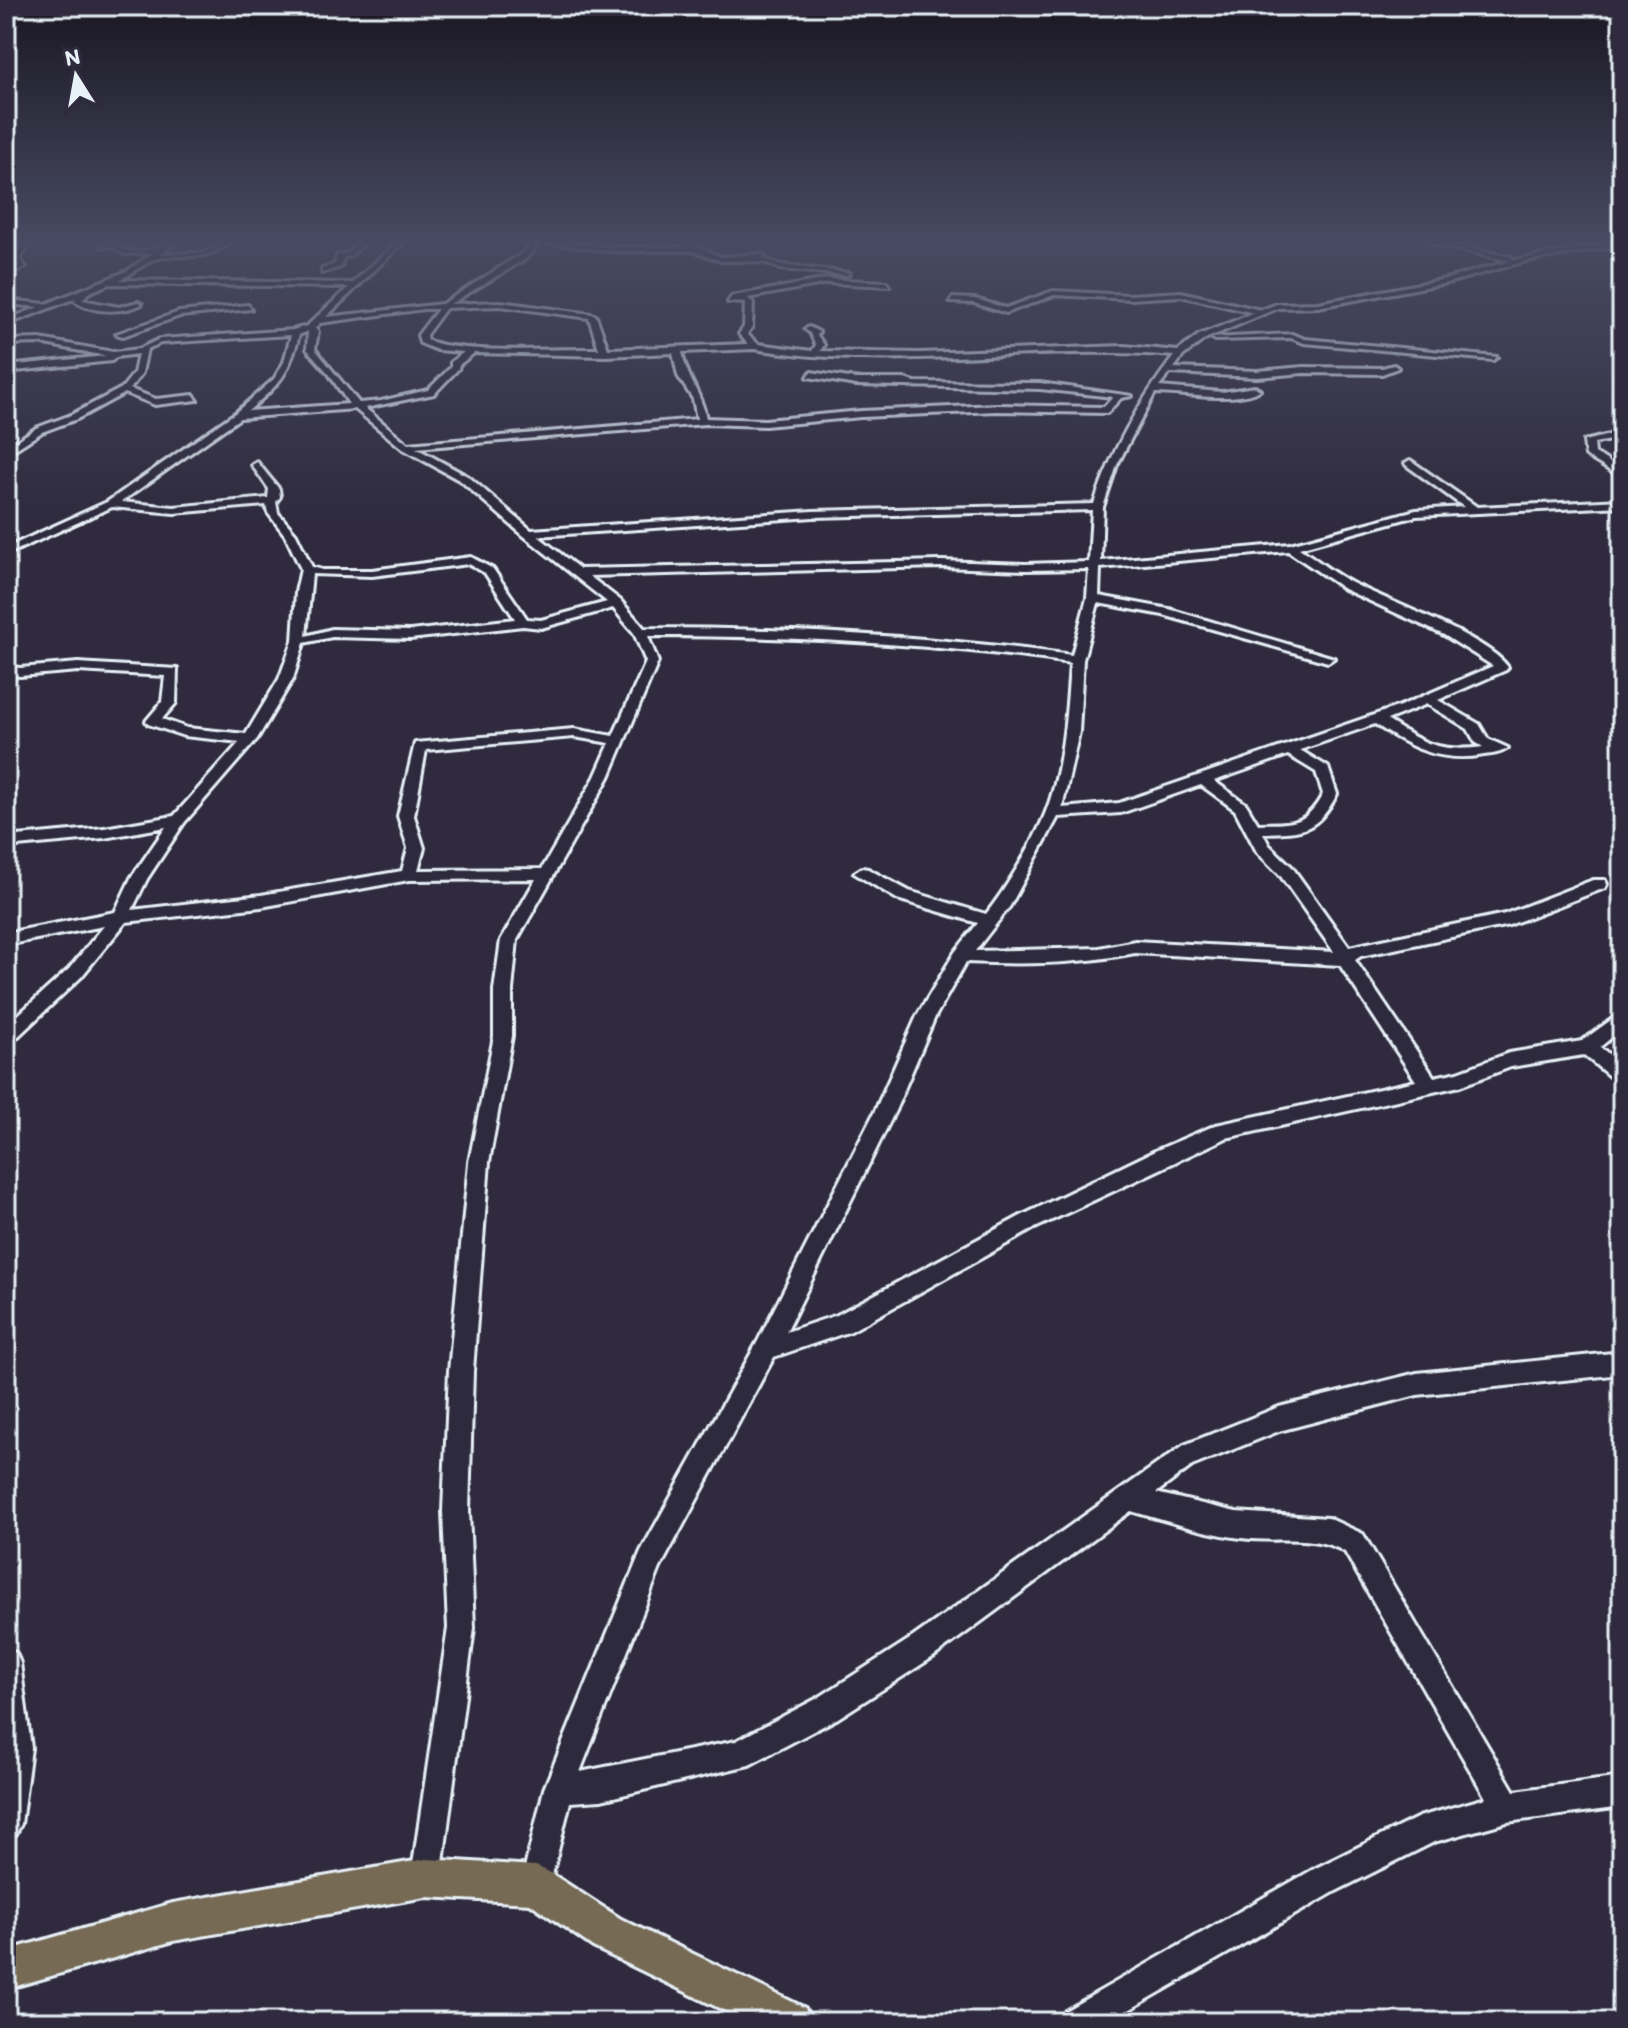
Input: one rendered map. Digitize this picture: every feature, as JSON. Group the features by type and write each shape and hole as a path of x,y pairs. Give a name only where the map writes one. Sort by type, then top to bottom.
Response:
{"main road":[{"path":"6,1970 173,1922 426,1878 536,1885 607,1933 791,2022"}],"street":[{"path":"8,368 143,354 160,341 208,334"},
{"path":"6,552 111,504 238,415 278,380 306,334"},
{"path":"310,334 311,349 333,373 349,399 406,447 465,479 528,534 616,603 640,632 652,662 620,741 509,940 503,990 503,1036 479,1162 461,1371 456,1511 461,1628 426,1878"},
{"path":"423,334 423,341 437,347 472,350 605,353 755,346 899,364 1124,349 1180,354"},
{"path":"599,334 605,353"},
{"path":"743,334 755,346"},
{"path":"814,334 820,345 815,353"},
{"path":"536,1885 559,1789 650,1560 766,1349 885,1111 926,1016 961,956 1004,902 1053,813 1072,732 1077,660 1093,598 1098,507 1112,465 1149,394 1180,354 1211,334"},
{"path":"1205,336 1292,336 1304,341 1342,345 1493,357"},
{"path":"6,342 81,346 113,355 143,354"},
{"path":"8,368 39,346 25,342"},
{"path":"238,415 359,407 431,392 444,382 454,364 472,350"},
{"path":"677,350 682,376 698,399 702,421"},
{"path":"6,452 39,430 74,417 125,390 133,383 143,354"},
{"path":"1016,354 1040,386"},
{"path":"899,364 892,378 914,385 1040,386 1119,395 1199,391 1222,395 1255,390"},
{"path":"1168,370 1257,374 1303,370 1382,371 1394,368"},
{"path":"811,375 856,382 902,382"},
{"path":"914,385 907,390 914,399 931,407 1107,410 1119,395"},
{"path":"125,390 155,402 194,398"},
{"path":"406,447 702,421 765,423 861,414 997,408"},
{"path":"1622,435 1589,441 1590,454 1622,475"},
{"path":"1410,463 1474,510"},
{"path":"111,504 174,510 271,501 275,497 274,489 257,465"},
{"path":"6,1037 75,973 121,917 139,878 179,820 250,739 286,679 299,641 311,574 290,534 273,513 271,501"},
{"path":"577,573 884,564 1093,565 1290,547 1400,516 1622,503"},
{"path":"528,534 754,515 935,507 1098,507"},
{"path":"1053,813 1121,808 1377,719 1501,667 1496,660 1448,632 1348,586 1290,547"},
{"path":"311,574 372,573 471,560 489,571 523,622"},
{"path":"1093,598 1165,612 1328,658"},
{"path":"299,641 332,633 410,635 523,622 541,624 616,603"},
{"path":"640,632 711,631 984,647 1077,660"},
{"path":"6,670 20,672 78,667 172,672 169,703 153,721 172,725 184,732 250,739"},
{"path":"1377,719 1421,748 1442,755 1501,748 1481,742 1474,727 1427,699"},
{"path":"409,875 416,848 406,816 420,746 574,733 620,741"},
{"path":"1252,829 1308,825 1318,818 1330,794 1323,770 1288,749"},
{"path":"1203,780 1235,801 1270,857 1286,871 1340,946 1345,959 1429,1085"},
{"path":"6,842 104,833 179,820"},
{"path":"862,873 903,895 987,920"},
{"path":"6,939 121,917 261,901 409,875 545,874"},
{"path":"961,956 1004,958 1099,954 1135,947 1345,959 1356,951 1509,919 1599,884"},
{"path":"766,1349 843,1324 1028,1222 1223,1131 1460,1079 1509,1060 1587,1047 1622,1019"},
{"path":"1587,1047 1622,1076"},
{"path":"559,1789 601,1785 666,1768 739,1755 828,1708 923,1647 1184,1457 1294,1415 1417,1384 1622,1363"},
{"path":"1129,1498 1203,1519 1255,1527 1322,1527 1354,1543 1507,1807"},
{"path":"6,1663 17,1748 6,1824"},
{"path":"1076,2022 1325,1880 1430,1828 1507,1807 1622,1792"}]}
